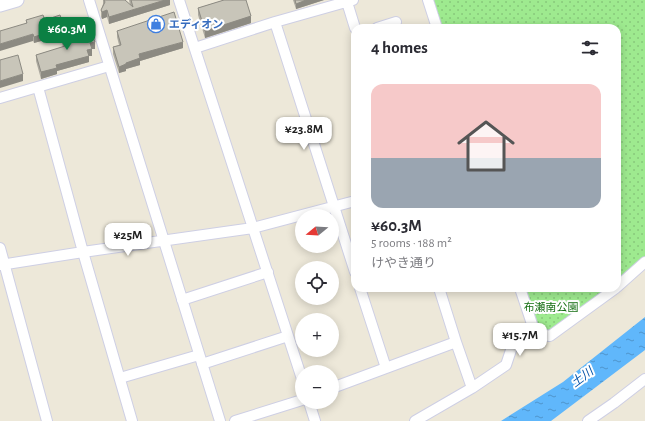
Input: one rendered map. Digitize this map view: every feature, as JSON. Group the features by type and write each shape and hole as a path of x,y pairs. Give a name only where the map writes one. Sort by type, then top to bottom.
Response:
{"street":[{"path":"0,5 17,0"},
{"path":"88,0 220,421"},
{"path":"179,0 297,365"},
{"path":"428,0 436,24"},
{"path":"195,48 274,22 350,1 354,24"},
{"path":"274,22 351,259"},
{"path":"390,24 396,22"},
{"path":"0,98 109,66"},
{"path":"38,87 83,252 132,421"},
{"path":"2,265 253,228 351,202"},
{"path":"0,248 2,265 47,421"},
{"path":"621,284 645,262"},
{"path":"182,300 268,272"},
{"path":"361,292 386,368"},
{"path":"439,292 472,388"},
{"path":"521,292 535,333"},
{"path":"415,421 472,388 506,365 514,341 535,333 550,336 603,294 608,292"},
{"path":"120,378 200,360 288,336"},
{"path":"339,385 456,342"},
{"path":"588,421 645,379"},
{"path":"236,421 295,402"},
{"path":"312,409 316,421"}],"green space":[{"path":"433,0 645,0 645,256 621,277 621,24 441,24"},
{"name":"布瀬南公園","path":"525,292 603,292 549,332 541,331 537,327"}],"water":[{"name":"土川","path":"645,317 645,350 551,421 501,421 563,382"}],"building":[{"path":"104,0 125,0 133,7 131,0 165,0 109,17 107,10 102,12 101,10 105,2"},
{"path":"224,0 246,0 251,16 205,31 198,8"},
{"path":"295,0 306,0 296,4"},
{"path":"174,12 183,42 139,54 140,58 119,67 113,47 121,45 117,31"},
{"path":"43,15 45,20 60,15 65,29 56,32 55,30 34,37 33,34 0,44 0,31 27,23 26,20"},
{"path":"91,31 95,42 90,43 92,49 87,50 89,56 56,65 57,68 41,72 36,55 65,46 62,35 75,32 76,36"},
{"path":"18,55 23,74 0,81 0,60"}],"place":[{"name":"エディオン","path":"156,24"}]}
